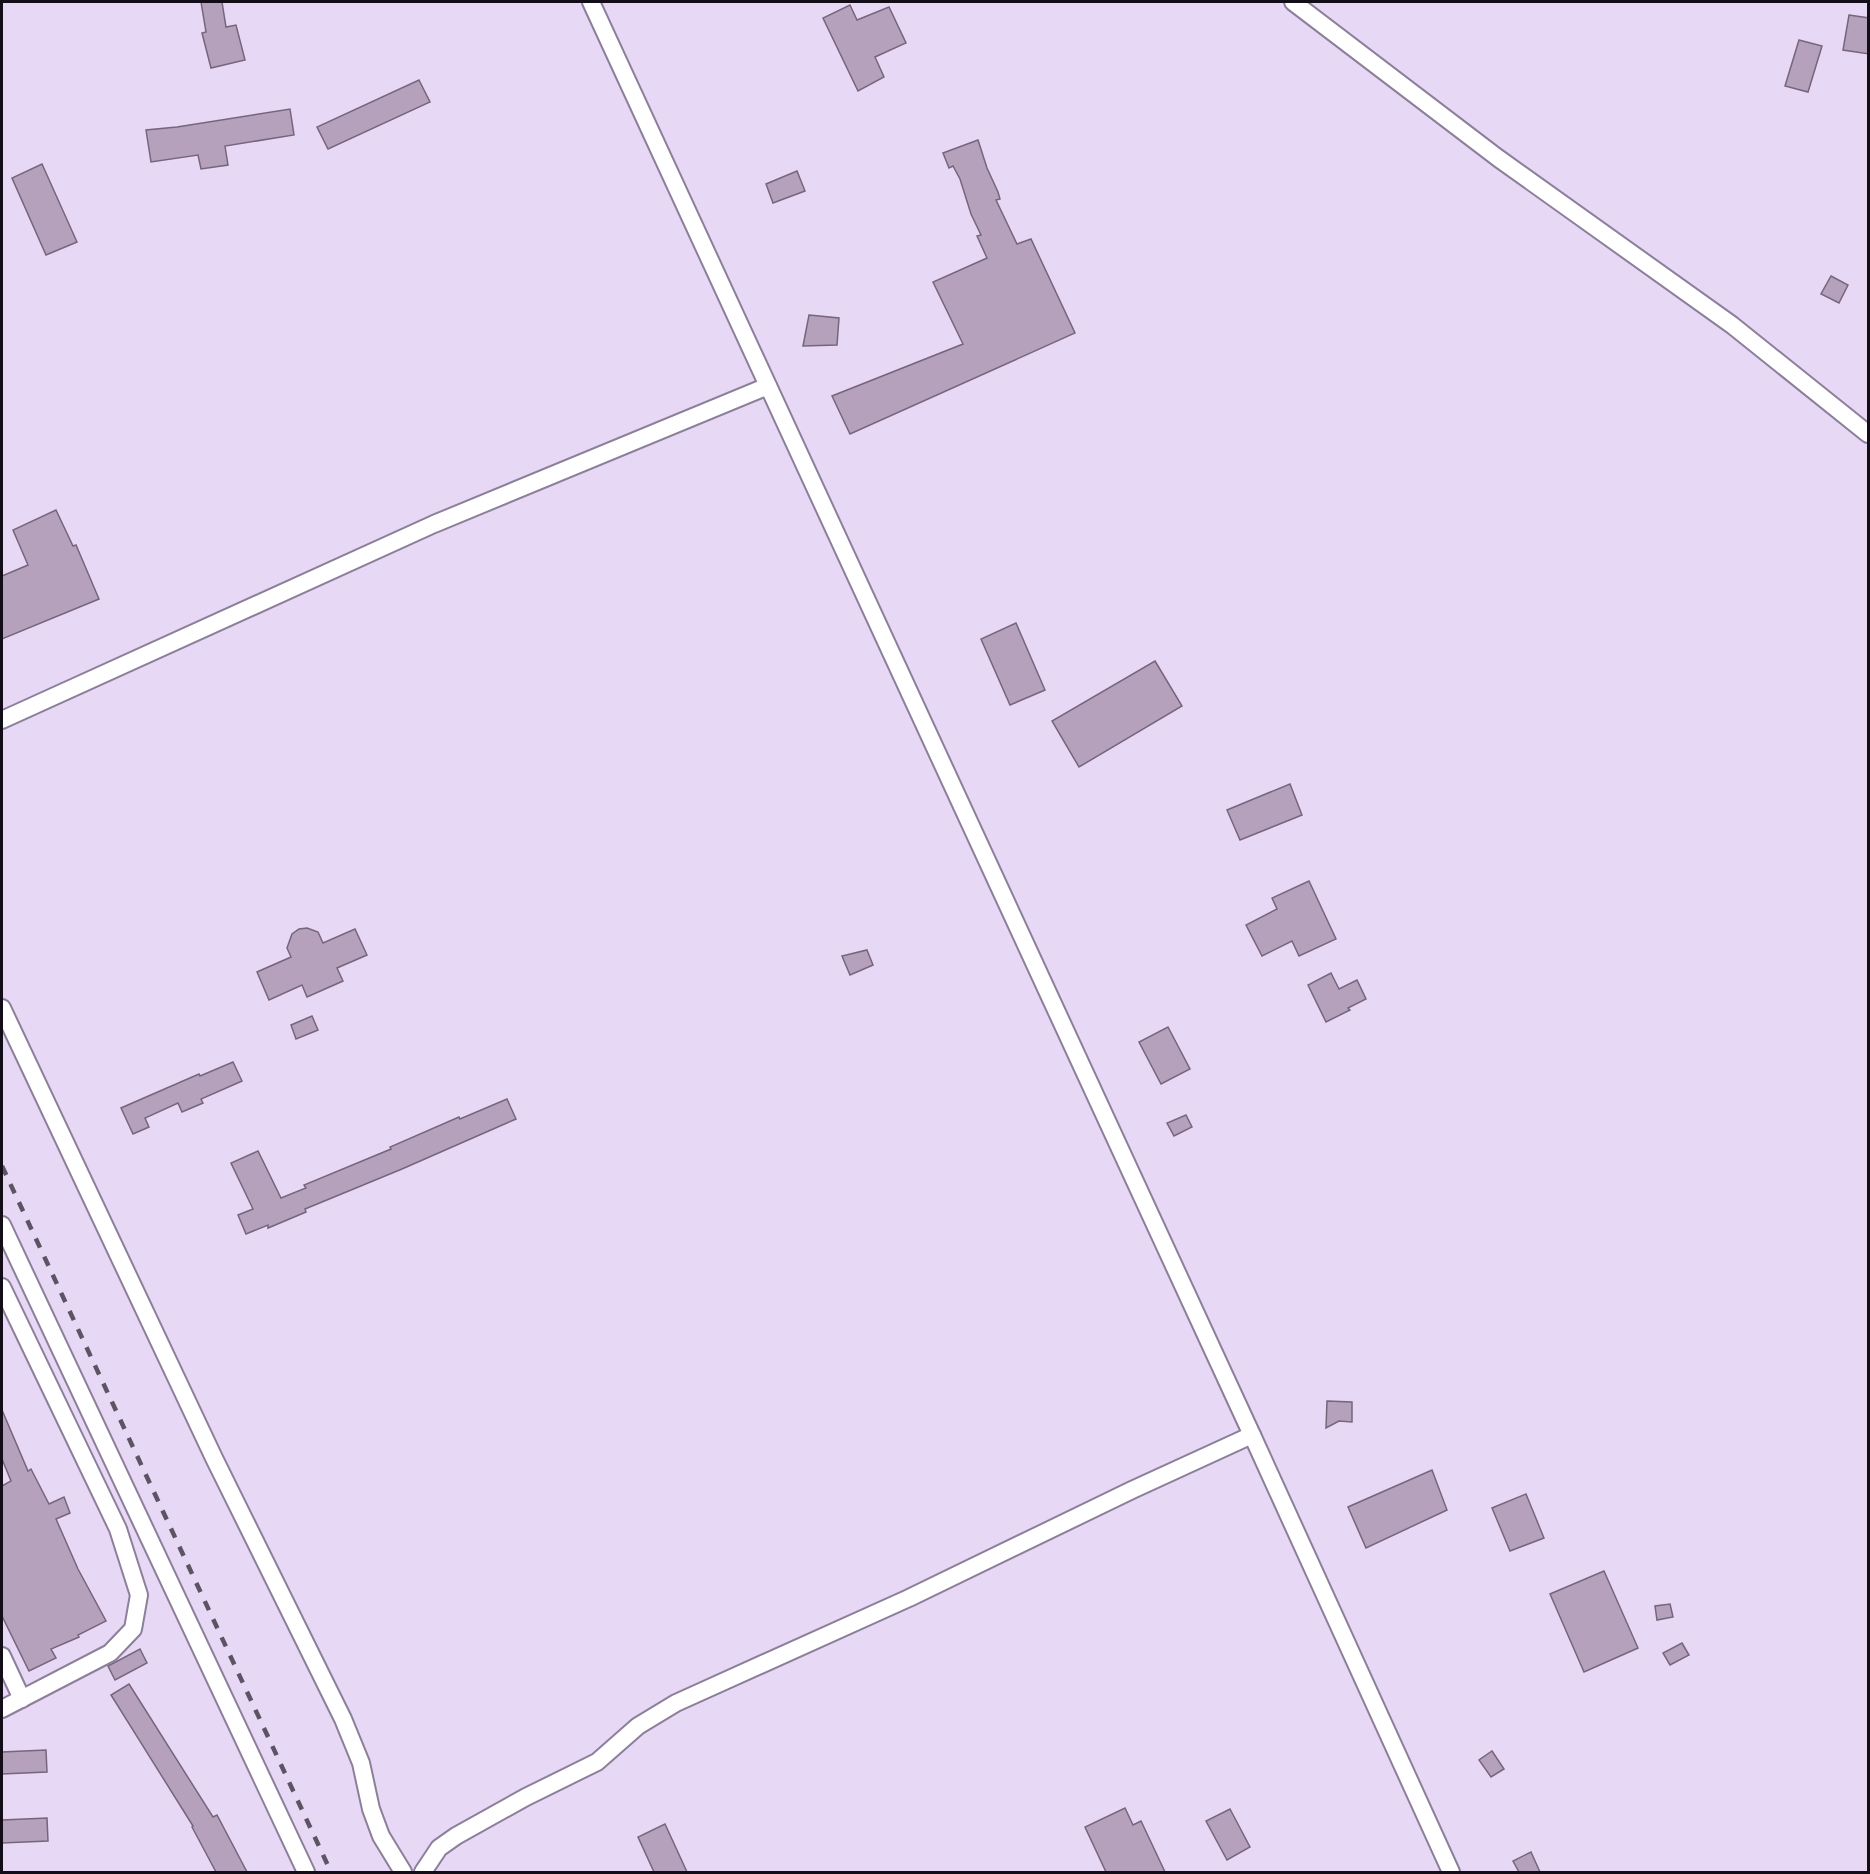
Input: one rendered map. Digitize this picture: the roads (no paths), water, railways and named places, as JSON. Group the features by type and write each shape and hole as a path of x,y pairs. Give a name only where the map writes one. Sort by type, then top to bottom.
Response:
{"street":[{"path":"591,2 1451,1872"},
{"path":"1293,2 1498,158 1732,325 1869,434"},
{"path":"2,720 434,524 768,386"},
{"path":"2,1008 214,1458 343,1719 361,1763 371,1809 381,1836 404,1872"},
{"path":"2,1225 306,1872"},
{"path":"2,1287 118,1529 139,1594 134,1629 110,1653 2,1709"},
{"path":"423,1872 439,1848 456,1836 526,1797 597,1762 638,1726 676,1703 909,1598 1132,1490 1252,1436"},
{"path":"2,1656 22,1699"}],"railway":[{"path":"2,1166 331,1872"}]}
